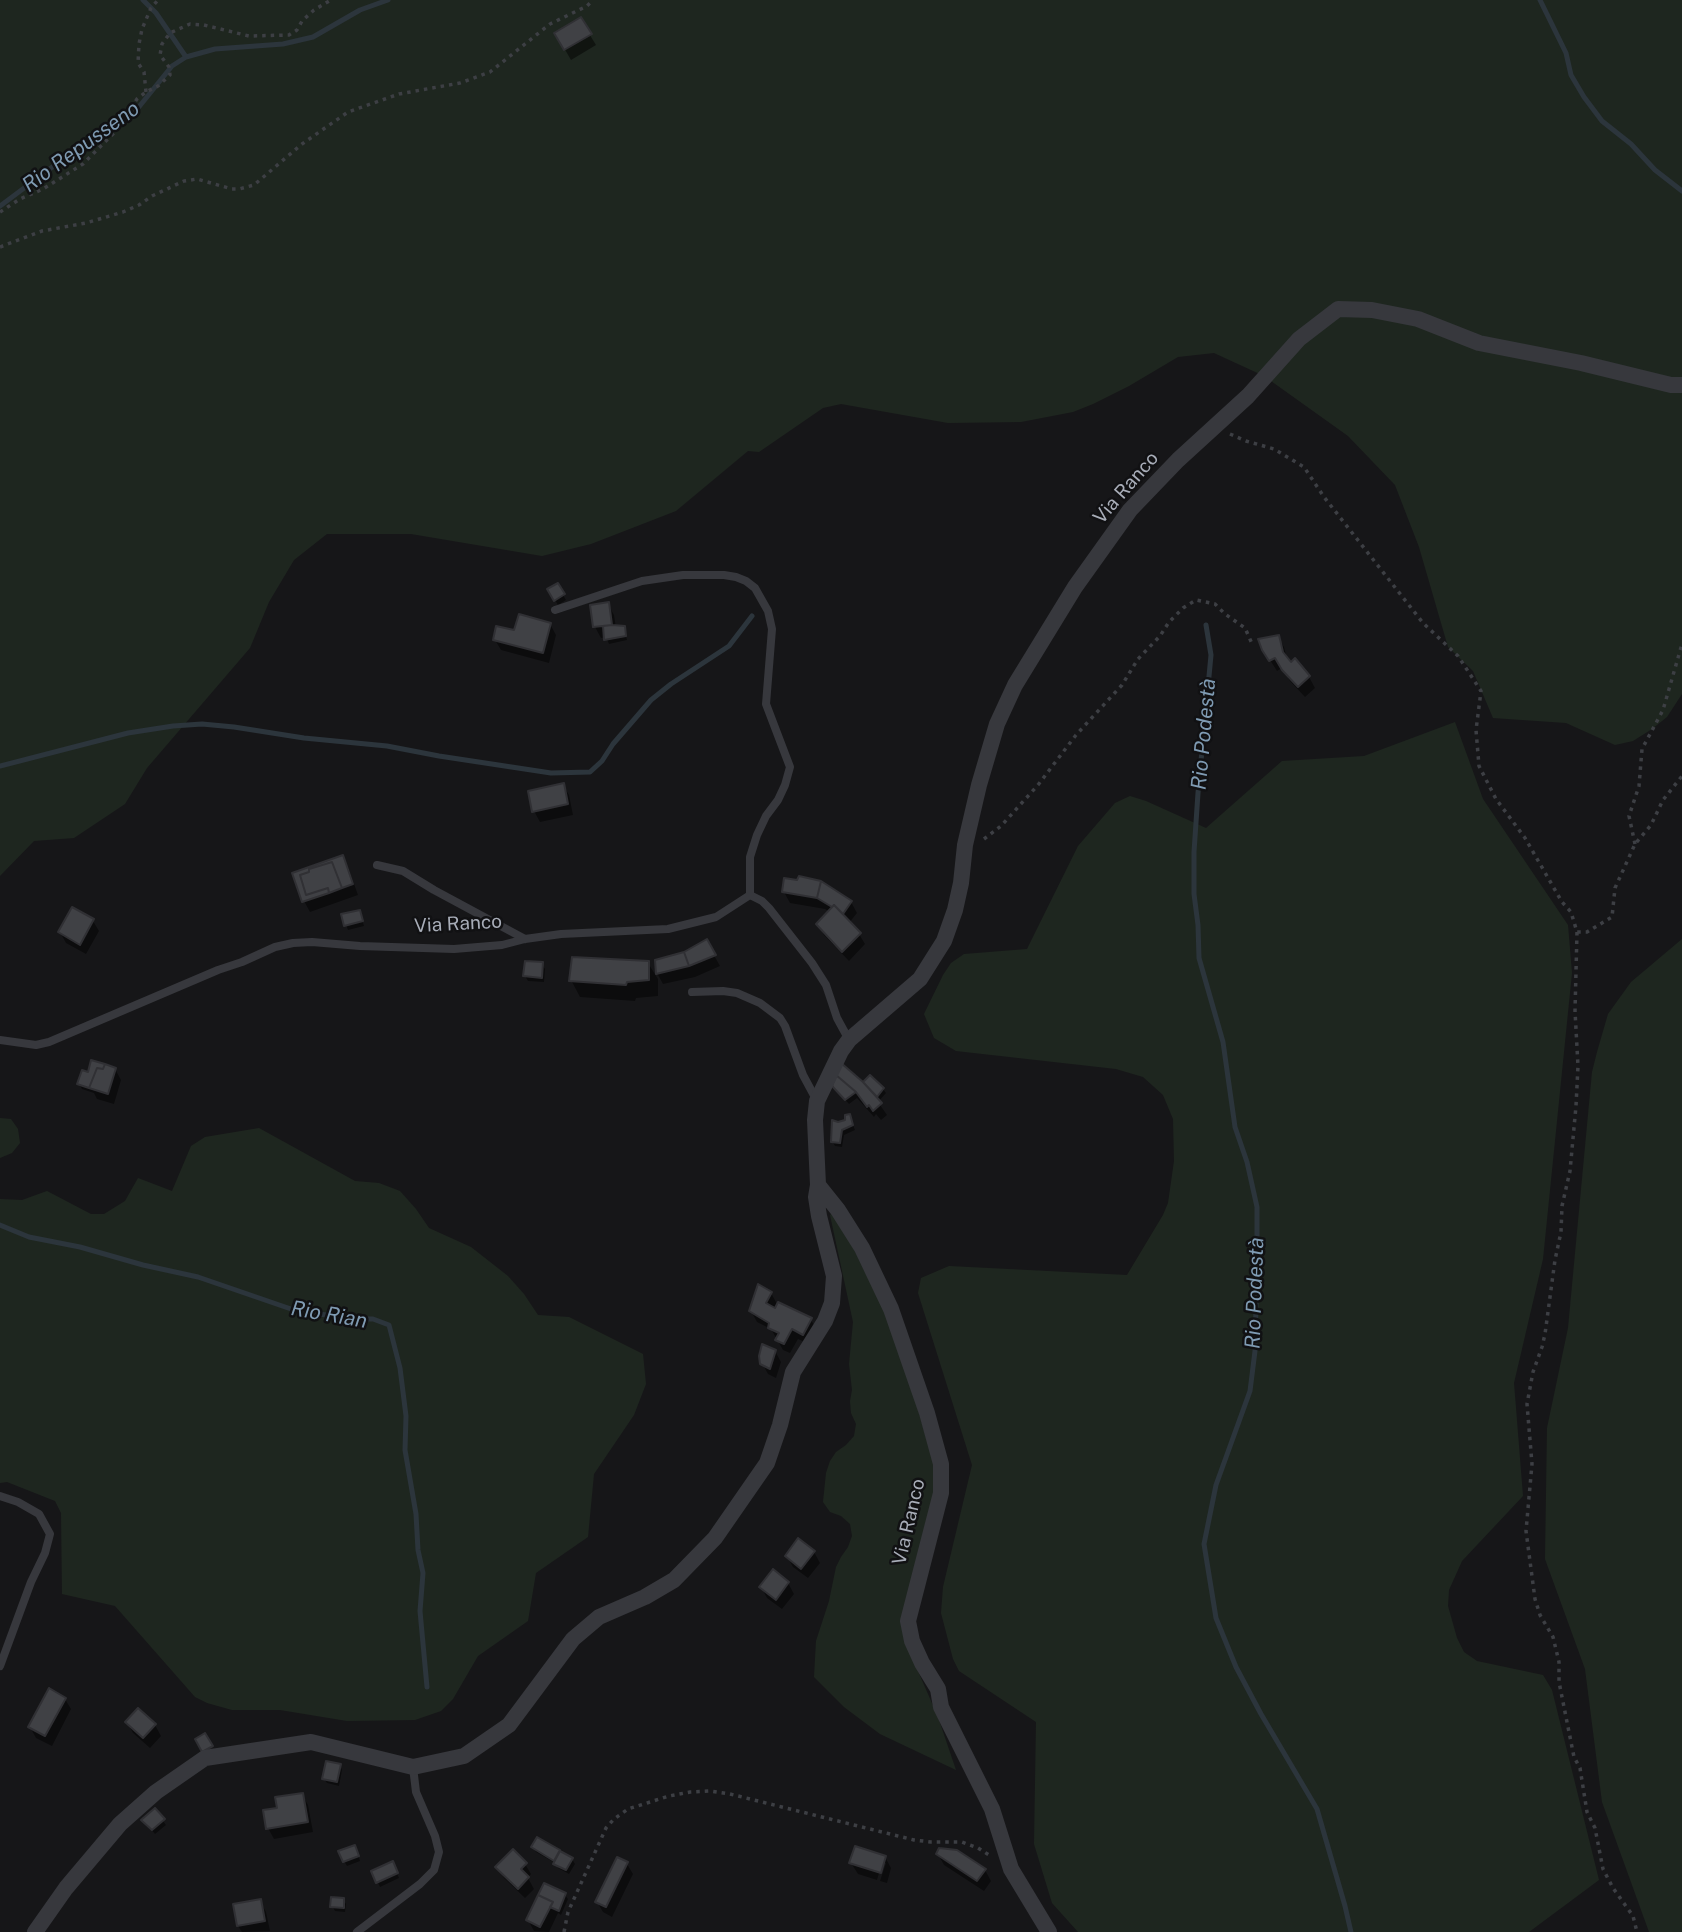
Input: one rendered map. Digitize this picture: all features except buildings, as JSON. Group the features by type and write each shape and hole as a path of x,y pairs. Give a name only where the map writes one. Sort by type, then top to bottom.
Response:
{"street":[{"name":"Via Ranco","path":"1049,1932 1011,1869 992,1810 940,1707 938,1689 912,1641 908,1621 941,1493 941,1464 891,1309 862,1248 818,1185 815,1119 817,1101 841,1051 920,979 944,941 961,883 965,845 979,785 997,724 1015,685 1075,587 1130,510 1178,460 1248,396 1299,339 1338,309 1372,310 1418,319 1479,343 1682,385"},
{"path":"36,1932 66,1888 120,1824 156,1792 205,1758 311,1742 413,1767 464,1756 509,1725 573,1639 599,1617 645,1597 674,1580 715,1538 766,1463 780,1425 793,1372 825,1321 832,1303 834,1276 819,1216 816,1197 818,1185"}],"lane":[{"path":"555,610 642,581 683,575 736,577 755,588 768,611 772,629 766,704 790,767 785,785 766,816 750,857 750,895 762,901 812,963 826,985 837,1018 849,1041"},
{"path":"377,865 404,871 525,939"},
{"name":"Via Ranco","path":"0,1040 36,1045 49,1042 218,970 275,947 293,943 334,942 360,946 454,949 502,945 561,934 668,929 716,917 750,895"},
{"path":"692,992 737,993 760,1003 780,1018 803,1075 817,1101"},
{"path":"0,1496 18,1502 38,1514 50,1535 0,1665"},
{"path":"357,1932 420,1884 434,1870 439,1852 416,1791 413,1767"}],"path":[{"path":"146,92 144,72 138,64 139,44 151,8 158,0"},
{"path":"0,212 83,164 117,130 137,99 170,75 169,67 160,55 162,44 170,33 190,24 249,36 289,35 297,30 313,10 331,0"},
{"path":"0,247 41,231 86,223 123,212 184,181 197,179 232,189 254,185 302,144 348,112 399,94 460,83 490,72 550,23 587,6 593,0"},
{"path":"1222,420 1228,433 1275,449 1304,467 1324,497 1423,623 1458,656 1481,691 1476,730 1479,766 1496,799 1525,838 1562,902 1572,912 1577,932 1575,1044 1578,1066 1574,1132 1545,1334 1533,1371 1527,1404 1532,1464 1526,1531 1535,1599 1540,1615 1553,1637 1559,1662 1563,1705 1574,1757 1580,1768 1587,1812 1595,1828 1603,1869 1633,1916 1637,1932"},
{"path":"965,845 983,839 1001,826 1056,763 1076,735 1122,685 1138,659 1183,608 1196,600 1215,604 1245,628 1253,646"},
{"path":"1635,844 1629,816 1639,786 1642,749 1663,710 1682,643"},
{"path":"1577,932 1587,932 1612,917 1615,888 1635,844 1651,825 1663,800 1682,776"},
{"path":"564,1932 568,1912 606,1828 614,1819 628,1809 690,1792 730,1794 907,1839 962,1842 978,1848 1011,1869"}],"shaded area":[{"path":"0,0 1682,0 1682,694 1667,717 1652,729 1633,741 1615,745 1566,723 1493,718 1473,671 1448,647 1419,547 1395,485 1348,436 1264,376 1214,353 1178,357 1093,404 1073,412 1021,422 948,423 841,404 823,408 759,452 748,451 676,511 591,544 542,556 411,534 327,534 294,560 269,602 250,648 147,768 125,804 74,838 34,841 0,876"},
{"path":"1455,722 1483,799 1568,925 1572,973 1543,1259 1514,1383 1523,1496 1462,1561 1449,1590 1448,1606 1464,1652 1477,1661 1543,1675 1552,1690 1599,1880 1529,1932 1078,1932 1052,1903 1034,1844 1036,1722 959,1671 953,1659 941,1613 943,1587 972,1465 918,1293 921,1278 949,1266 1127,1275 1168,1203 1174,1161 1173,1119 1163,1095 1143,1077 1116,1069 956,1051 934,1038 924,1014 951,963 964,954 1027,949 1078,846 1115,803 1130,796 1206,828 1282,761 1364,756"},
{"path":"1682,939 1682,1932 1649,1932 1602,1802 1585,1669 1545,1559 1547,1428 1568,1328 1592,1072 1597,1052 1608,1014 1631,982"},
{"path":"0,1118 11,1119 18,1129 20,1143 12,1153 0,1158"},
{"path":"259,1128 355,1181 379,1183 400,1191 429,1228 471,1247 508,1276 538,1315 569,1317 643,1354 646,1384 634,1415 594,1474 588,1537 536,1573 528,1621 478,1656 453,1699 441,1711 415,1720 347,1721 280,1710 232,1710 195,1697 115,1606 62,1594 61,1513 55,1501 7,1482 0,1483 0,1199 22,1200 47,1191 91,1214 104,1214 125,1201 138,1178 172,1191 191,1146 205,1137"},
{"path":"836,1213 894,1330 935,1467 935,1486 907,1646 938,1717 956,1770 880,1734 844,1707 814,1677 816,1641 829,1601 836,1567 852,1536 850,1524 841,1516 830,1512 823,1502 830,1461 854,1436 856,1424 850,1401 852,1390 849,1364 853,1322 830,1215"}],"waterway":[{"path":"143,0 156,13 186,57"},
{"name":"Rio Repusseno","path":"0,206 67,156 134,113 172,66 186,57 215,49 283,44 313,37 360,10 388,0"},
{"path":"1540,0 1566,53 1571,75 1584,97 1602,121 1682,191"},
{"path":"0,766 128,733 202,724 387,746 551,773 590,772 651,700 729,646 752,616"},
{"name":"Rio Podestà","path":"1206,625 1211,655 1194,852 1199,958 1223,1042 1235,1127 1247,1162 1257,1207 1257,1257 1255,1351 1250,1391 1216,1485 1204,1544 1216,1618 1236,1667 1317,1809 1351,1932"},
{"name":"Rio Rian","path":"0,1225 29,1237 198,1277 291,1309 349,1319 373,1319 389,1325 400,1368 406,1416 405,1450 423,1573 420,1611 427,1687"}]}
